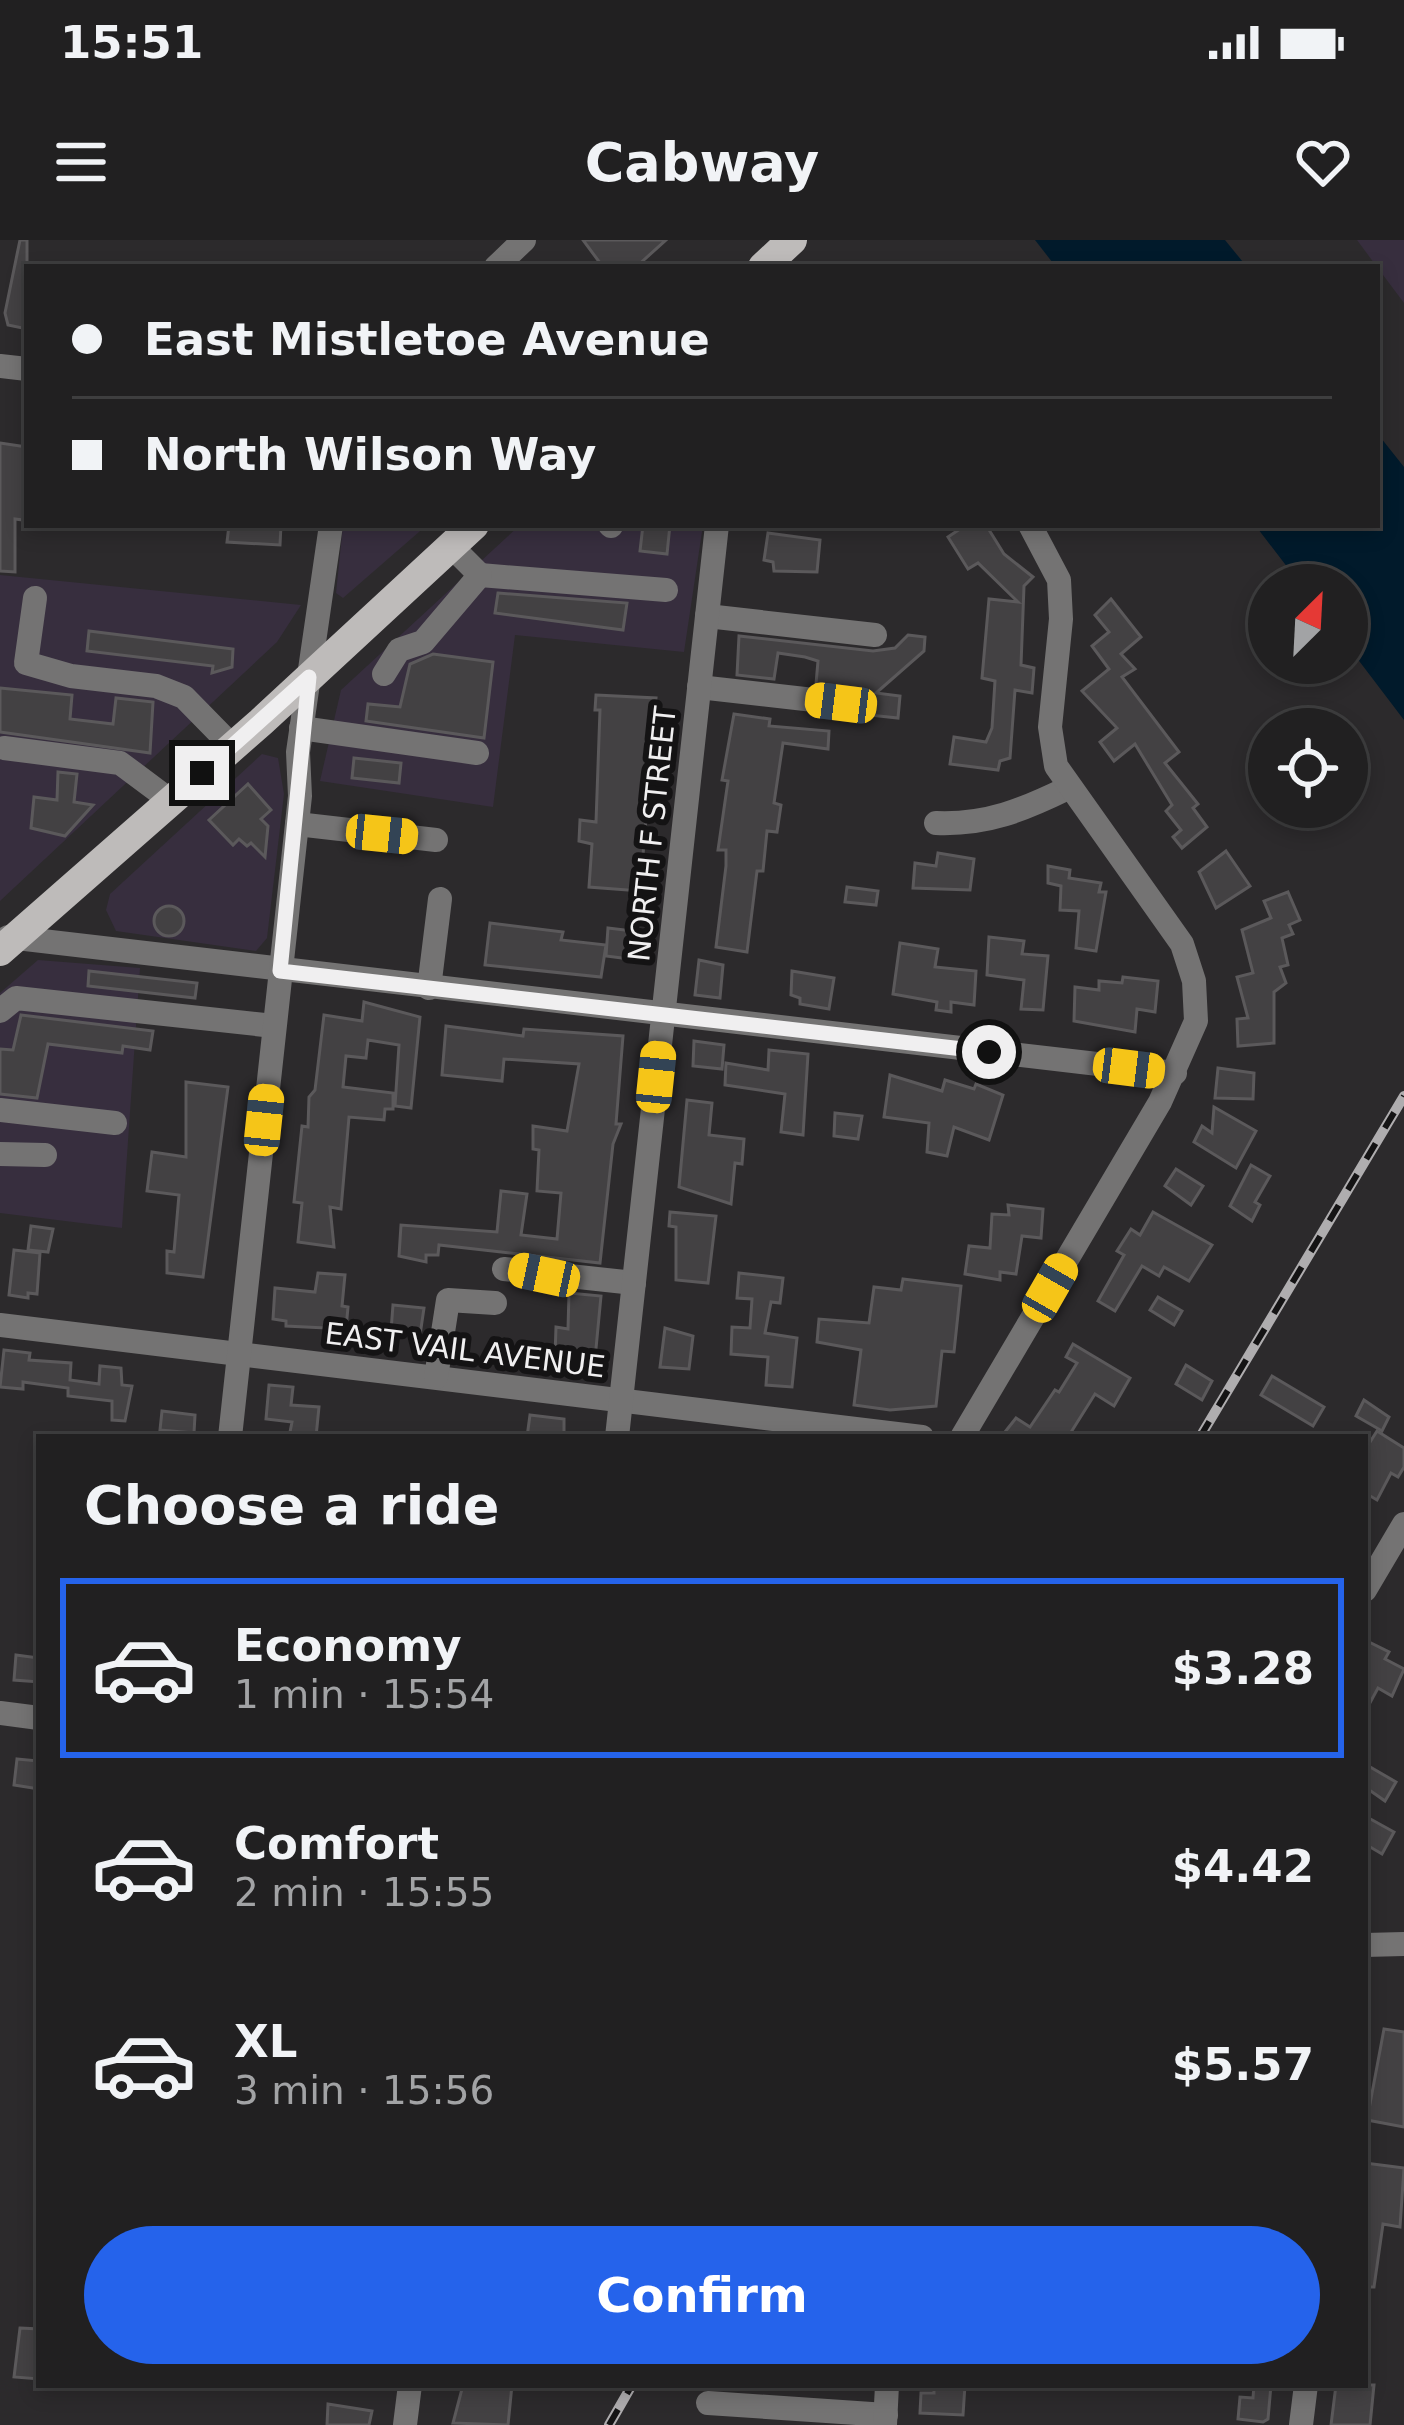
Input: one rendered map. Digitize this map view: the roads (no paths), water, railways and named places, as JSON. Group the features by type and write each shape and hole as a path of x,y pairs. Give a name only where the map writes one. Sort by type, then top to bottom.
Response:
{"main road":[{"path":"766,264 792,240"},
{"path":"5,942 171,801 462,535"}],"street":[{"path":"499,264 524,240"},
{"path":"230,1434 297,824 302,728 331,528"},
{"name":"NORTH F STREET","path":"617,1434 717,528"},
{"path":"964,1434 1175,1073 1196,1021 1190,962 1171,922 1056,766 1049,728 1061,619 1059,580 1032,528"},
{"path":"462,535 480,575"},
{"path":"480,575 666,590"},
{"path":"384,674 399,650 423,642 480,575"},
{"path":"35,598 26,663 71,676 156,686 184,697 232,746"},
{"path":"707,616 875,635"},
{"path":"699,687 841,703"},
{"path":"302,728 477,753"},
{"path":"4,748 121,763 171,801"},
{"path":"936,823 973,824 1017,813 1068,788"},
{"path":"297,824 436,839"},
{"path":"429,988 440,899"},
{"path":"5,942 1175,1073"},
{"path":"0,1011 16,998 274,1026"},
{"path":"0,1110 115,1123"},
{"path":"0,1154 45,1155"},
{"path":"504,1268 634,1283"},
{"path":"436,1377 448,1300 495,1303"},
{"name":"EAST VAIL AVENUE","path":"0,1325 899,1434"},
{"path":"1368,1585 1404,1524"},
{"path":"0,1713 36,1718"},
{"path":"1368,1945 1404,1944"},
{"path":"405,2425 410,2388"},
{"path":"708,2403 885,2420 887,2388"},
{"path":"1301,2425 1306,2388"}],"water":[{"path":"1035,240 1225,240 1245,264 1054,264"},
{"path":"1380,437 1404,467 1404,720 1368,673 1368,564 1285,564 1257,528 1380,528"}],"railway":[{"path":"1202,1434 1404,1096"},
{"path":"609,2425 630,2388"}]}
